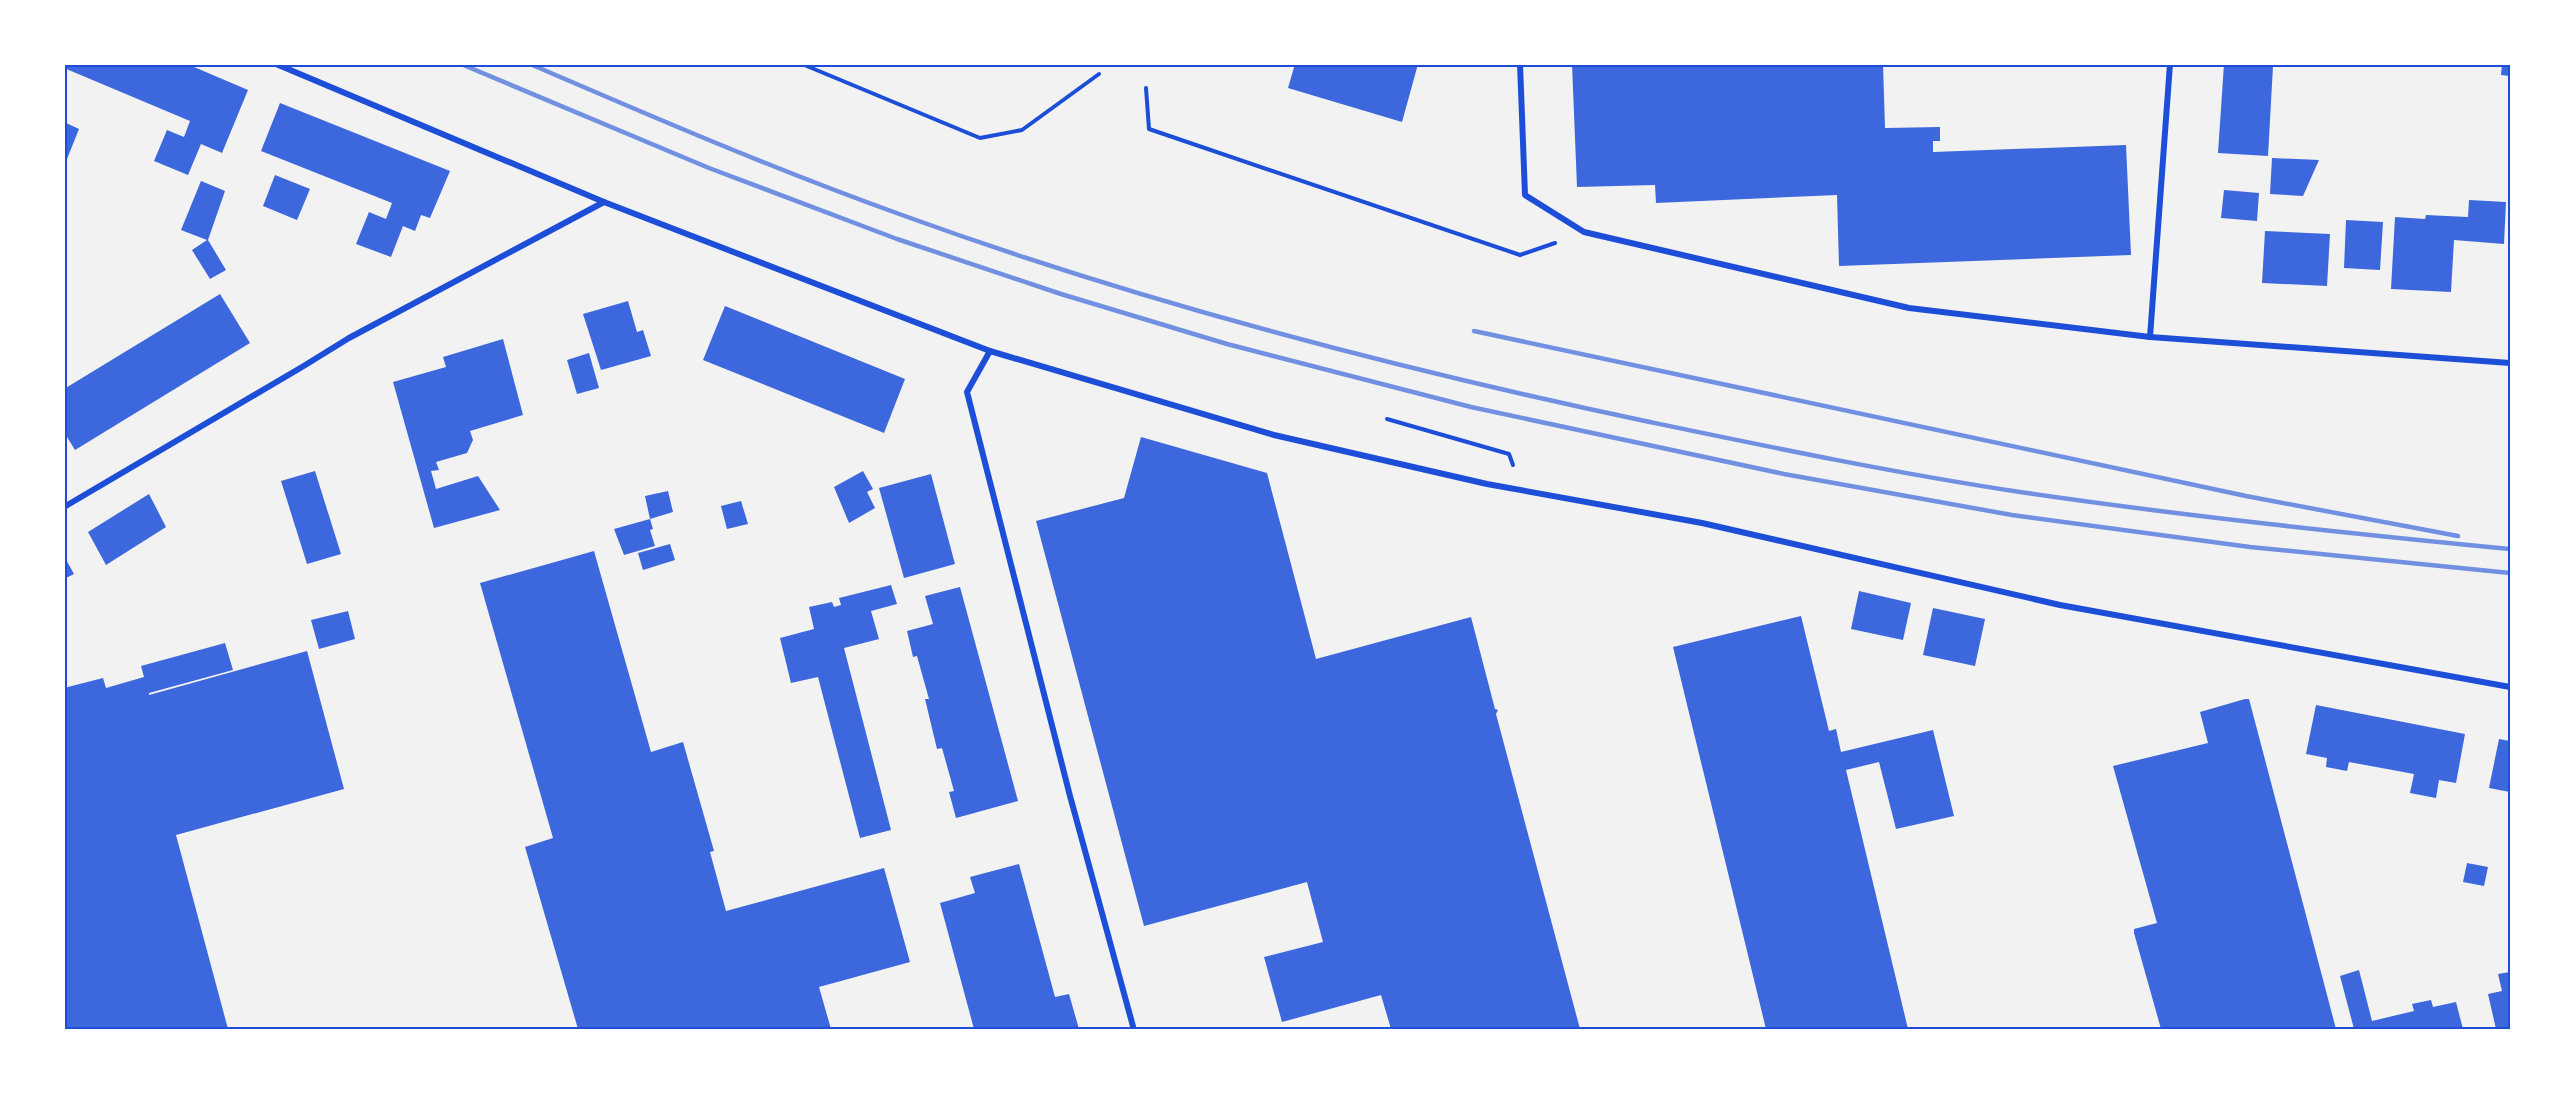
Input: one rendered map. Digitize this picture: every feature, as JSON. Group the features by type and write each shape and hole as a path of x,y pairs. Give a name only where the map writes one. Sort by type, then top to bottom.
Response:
{"street":[{"path":"276,64 604,202 990,351 1274,435 1522,491 1702,523 2060,605 2511,687"},
{"path":"1520,64 1525,195 1584,232 1909,308 2150,337 2511,363"},
{"path":"2150,337 2170,64"},
{"path":"64,507 349,338 604,202"},
{"path":"990,351 967,392 1070,796 1134,1029"}],"path":[{"path":"802,64 980,138 1022,130 1099,74"},
{"path":"1146,88 1149,129 1478,242 1520,255 1584,232"},
{"path":"1387,419 1509,454 1522,491"}],"building":[{"path":"64,64 187,64 248,90 222,153 201,144 188,175 154,161 167,130 184,137 190,121 64,68"},
{"path":"1295,64 1418,64 1402,122 1288,88"},
{"path":"1572,64 1883,64 1885,128 1940,127 1940,141 1933,141 1933,152 2126,145 2131,255 1839,266 1837,195 1656,203 1655,185 1577,187"},
{"path":"2224,64 2273,66 2268,156 2218,153"},
{"path":"2502,64 2510,64 2510,76 2501,75"},
{"path":"280,103 450,171 430,218 421,215 415,231 403,226 391,257 356,244 369,212 386,219 392,203 261,151"},
{"path":"64,122 79,129 65,164 64,164"},
{"path":"2272,158 2319,160 2303,196 2270,194"},
{"path":"275,175 310,189 297,220 263,206"},
{"path":"201,181 225,191 208,240 226,270 210,279 192,250 207,240 181,230"},
{"path":"2224,190 2259,193 2257,221 2221,218"},
{"path":"2469,200 2506,202 2504,244 2454,240 2451,292 2391,289 2395,217 2425,219 2426,215 2468,217"},
{"path":"2346,220 2383,222 2380,270 2344,268"},
{"path":"2265,231 2330,234 2327,286 2262,283"},
{"path":"220,294 250,343 75,450 64,432 64,389"},
{"path":"628,301 637,332 643,330 651,356 601,370 583,314"},
{"path":"725,306 905,379 884,433 703,360"},
{"path":"503,339 523,415 470,431 473,440 467,453 436,462 439,470 431,471 436,489 478,476 500,510 434,528 393,382 446,367 443,357"},
{"path":"589,353 599,388 577,394 567,360"},
{"path":"1141,437 1267,473 1316,659 1471,617 1495,709 1498,710 1496,714 1580,1029 1391,1029 1381,995 1282,1022 1264,957 1323,942 1307,882 1144,926 1036,521 1124,498"},
{"path":"315,471 341,554 307,564 281,481"},
{"path":"863,471 873,489 867,492 875,508 849,523 834,487"},
{"path":"931,474 955,564 904,578 879,488"},
{"path":"668,491 673,512 650,519 645,496"},
{"path":"149,494 166,527 106,565 88,532"},
{"path":"741,501 748,524 727,529 721,506"},
{"path":"650,519 653,529 650,530 655,546 624,555 614,529"},
{"path":"670,544 675,560 643,570 638,553"},
{"path":"594,551 651,752 683,742 714,851 710,852 726,911 884,868 910,962 819,987 831,1029 578,1029 525,847 553,838 480,583"},
{"path":"64,556 74,574 64,579"},
{"path":"891,585 897,604 871,611 879,639 844,648 891,830 860,838 818,677 791,683 780,638 814,629 809,607 832,602 834,607 841,605 839,598"},
{"path":"960,587 1018,801 956,818 949,792 954,791 942,748 937,749 925,699 929,699 917,656 913,657 907,631 933,624 925,596"},
{"path":"1859,591 1911,603 1903,640 1851,629"},
{"path":"1933,608 1985,619 1975,666 1923,655"},
{"path":"348,611 355,639 319,649 311,620"},
{"path":"1801,616 1829,731 1836,729 1841,752 1933,730 1954,816 1896,829 1879,762 1846,770 1908,1029 1766,1029 1673,647"},
{"path":"225,643 233,670 149,693 149,695 307,651 344,789 176,835 228,1029 64,1029 64,688 103,678 106,688 144,677 141,666"},
{"path":"2249,699 2336,1029 2161,1029 2134,933 2134,929 2157,923 2113,766 2208,743 2200,712"},
{"path":"2316,705 2465,734 2456,783 2439,780 2436,798 2410,793 2414,774 2349,762 2347,771 2326,767 2327,758 2306,754"},
{"path":"2499,739 2510,741 2510,792 2489,788"},
{"path":"2467,863 2488,867 2484,886 2463,882"},
{"path":"1019,864 1055,997 1069,994 1079,1029 974,1029 940,903 975,893 970,877"},
{"path":"2359,970 2372,1021 2414,1011 2412,1004 2431,1000 2433,1007 2456,1002 2463,1029 2374,1029 2374,1027 2354,1029 2340,976"},
{"path":"2510,972 2510,1029 2496,1029 2488,994 2502,991 2498,974"}],"railway":[{"path":"461,64 709,168 897,239 1061,294 1227,344 1471,407 1784,474 2012,515 2250,547 2510,573"},
{"path":"530,64 808,180 993,247 1177,305 1363,356 1645,421 1973,485 2203,516 2510,549"},
{"path":"1474,331 2246,496 2458,536"}]}
